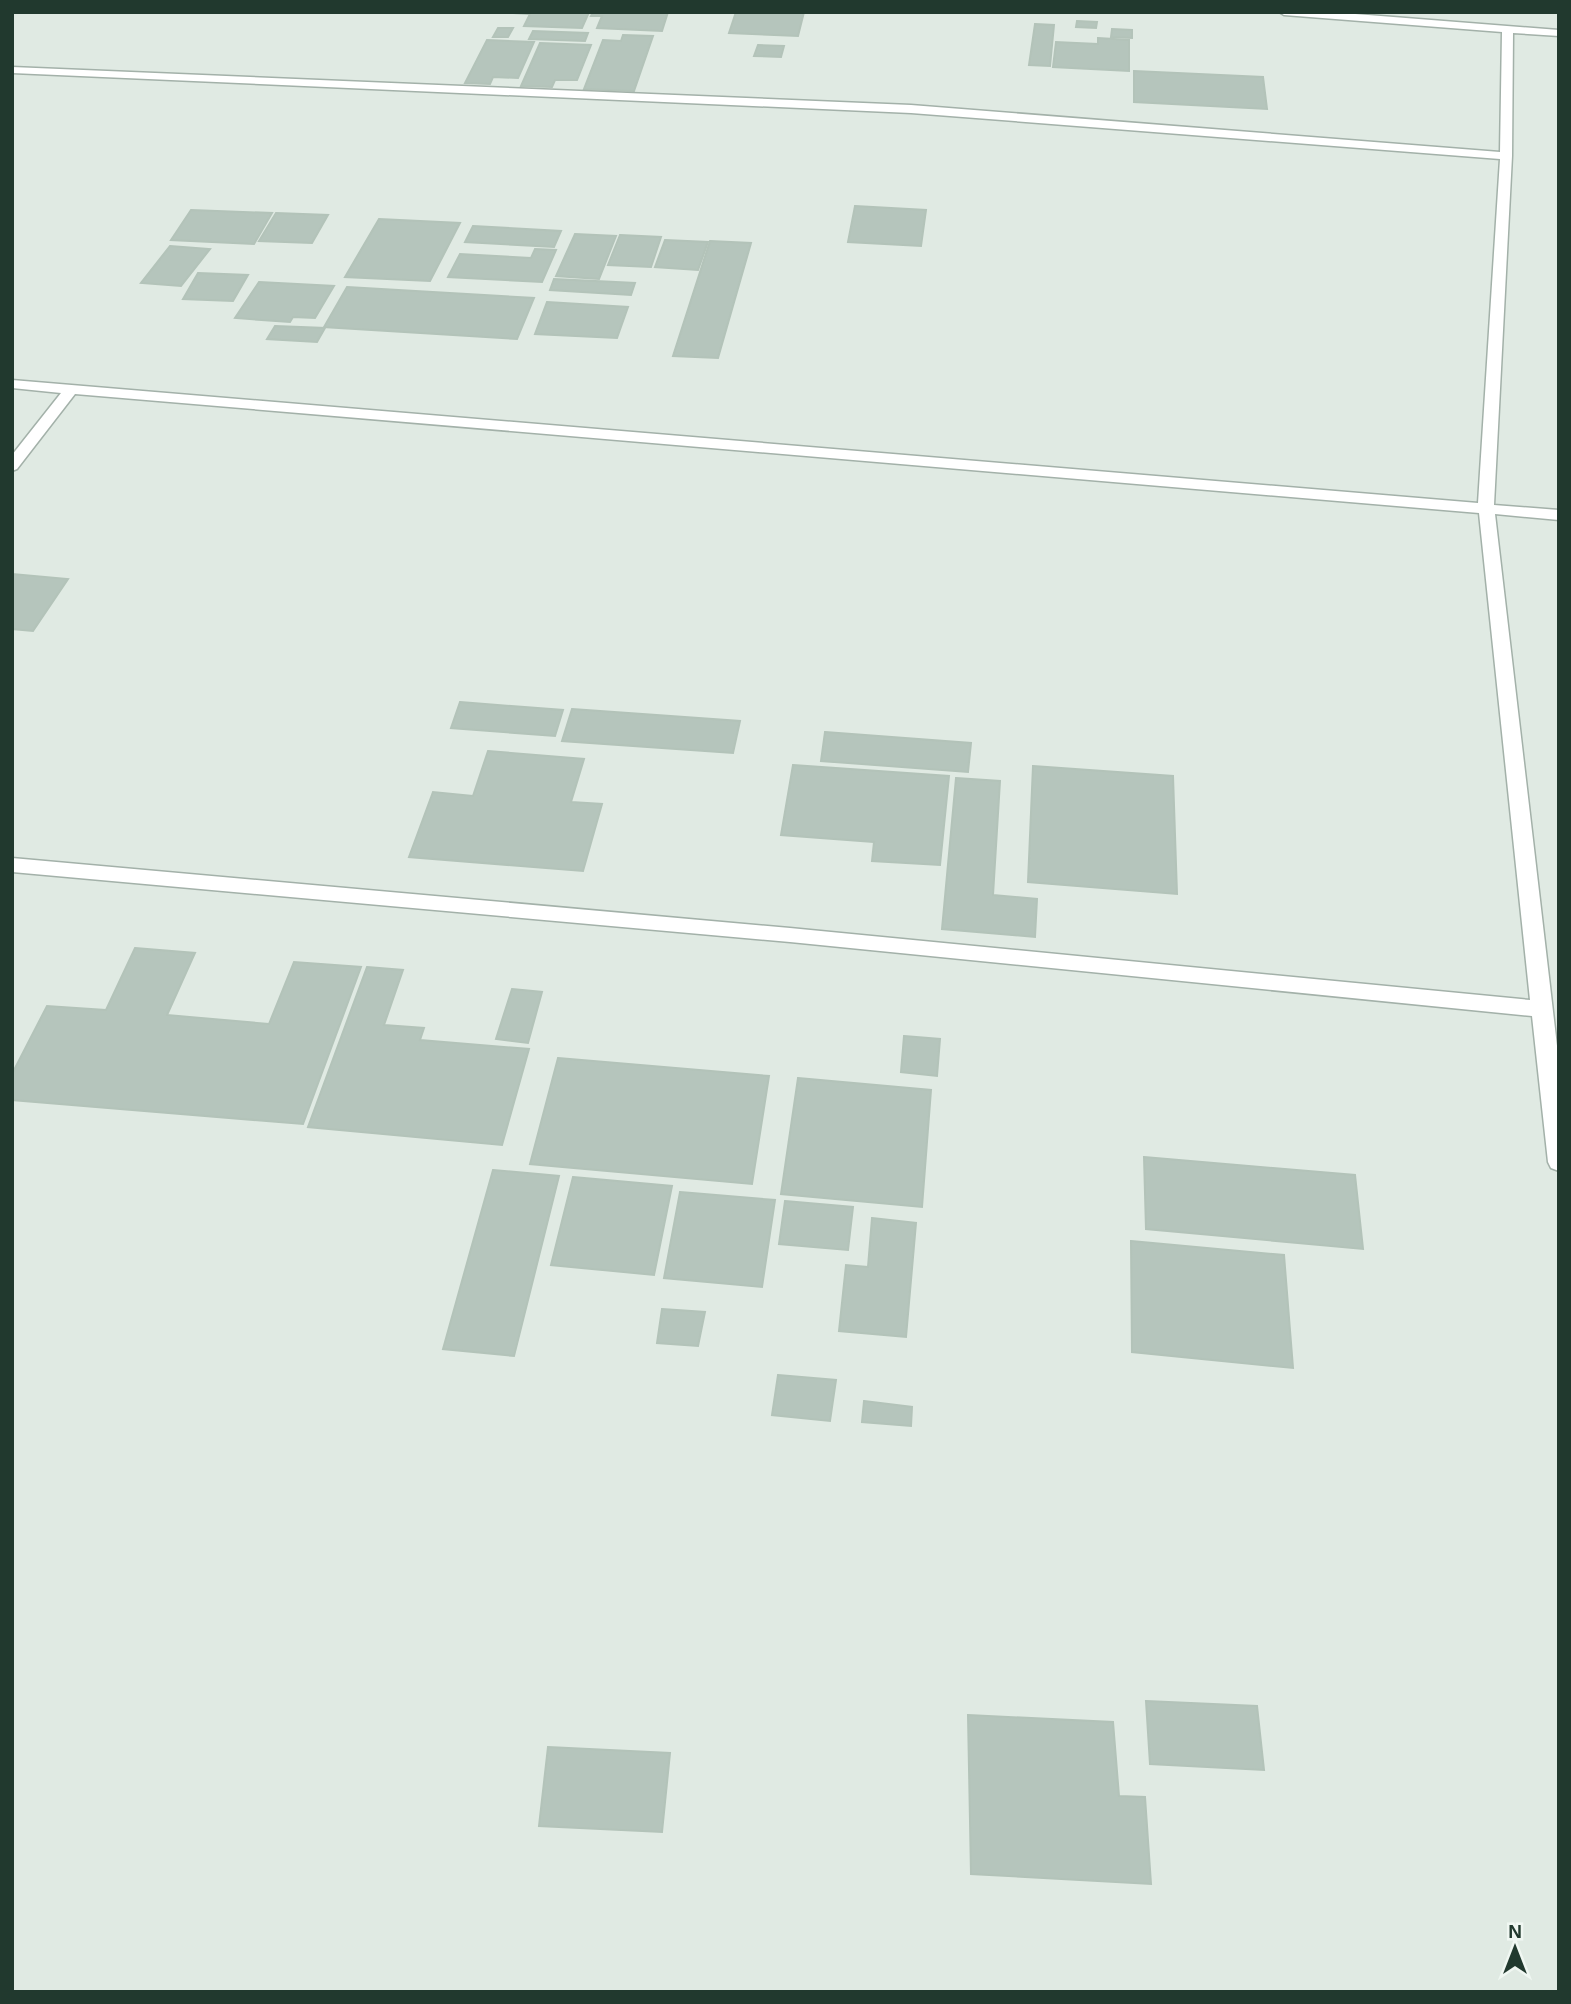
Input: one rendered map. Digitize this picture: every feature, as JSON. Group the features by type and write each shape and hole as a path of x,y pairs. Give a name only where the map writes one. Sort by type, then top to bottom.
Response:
{"street":[{"path":"1283,12 1559,33"},
{"path":"1508,28 1506,156 1486,508 1559,1161"},
{"path":"12,70 911,109 1506,156"},
{"path":"12,384 1559,515"},
{"path":"12,466 72,388"},
{"path":"12,865 790,934 1542,1009"}],"building":[{"path":"589,12 582,28 524,26 530,14 513,13"},
{"path":"593,12 668,12 662,31 597,28 602,16 591,16"},
{"path":"736,12 804,12 798,36 729,33"},
{"path":"1077,21 1097,22 1096,28 1076,27"},
{"path":"1035,24 1054,25 1050,66 1029,65"},
{"path":"498,28 513,28 508,37 493,37"},
{"path":"1112,29 1132,30 1132,38 1111,37"},
{"path":"533,31 588,33 585,41 529,39"},
{"path":"623,35 653,36 634,91 584,89 603,40 621,41"},
{"path":"1098,38 1129,40 1129,71 1053,67 1056,42 1098,44"},
{"path":"487,40 534,42 518,78 493,77 490,84 465,83"},
{"path":"540,43 591,45 577,80 555,80 552,87 521,86"},
{"path":"758,45 784,46 781,57 754,56"},
{"path":"1134,71 1263,77 1267,109 1134,102"},
{"path":"855,206 926,210 921,246 848,242"},
{"path":"191,210 272,213 254,244 171,240"},
{"path":"276,213 328,215 312,243 259,241"},
{"path":"379,219 460,223 430,281 345,277"},
{"path":"473,226 561,231 554,247 465,242"},
{"path":"575,234 616,236 599,279 556,276"},
{"path":"620,235 661,237 651,267 608,265"},
{"path":"665,240 708,242 698,270 655,267"},
{"path":"710,241 751,243 718,358 673,356"},
{"path":"170,246 210,249 181,286 141,283"},
{"path":"535,249 556,250 542,282 448,277 460,254 531,258"},
{"path":"198,273 248,275 233,301 183,299"},
{"path":"554,279 635,283 631,295 550,290"},
{"path":"259,282 334,286 315,318 293,317 290,322 235,318"},
{"path":"347,287 534,298 517,339 324,327"},
{"path":"547,302 628,307 617,338 535,334"},
{"path":"275,326 325,328 317,342 267,339"},
{"path":"12,574 68,579 33,631 12,629"},
{"path":"460,702 563,710 555,736 451,728"},
{"path":"572,709 740,721 733,753 562,741"},
{"path":"825,732 971,743 968,772 821,761"},
{"path":"488,751 584,759 571,802 602,804 583,871 409,857 433,792 473,796"},
{"path":"793,765 949,776 940,865 872,861 874,842 781,835"},
{"path":"1033,766 1173,776 1177,894 1028,882"},
{"path":"956,778 1000,781 993,895 1037,899 1035,937 942,929"},
{"path":"135,948 195,953 167,1015 269,1024 294,962 361,967 303,1124 12,1100 12,1074 47,1006 106,1010"},
{"path":"367,967 403,970 384,1025 424,1028 420,1040 529,1049 502,1145 308,1127"},
{"path":"512,989 542,992 528,1043 496,1039"},
{"path":"904,1036 940,1039 937,1076 901,1072"},
{"path":"558,1058 769,1076 752,1184 530,1164"},
{"path":"798,1078 931,1090 922,1207 781,1194"},
{"path":"1144,1157 1355,1175 1363,1249 1146,1229"},
{"path":"493,1170 559,1176 514,1356 443,1349"},
{"path":"573,1177 672,1186 654,1275 551,1265"},
{"path":"680,1192 775,1200 762,1287 664,1278"},
{"path":"785,1201 853,1207 848,1250 779,1244"},
{"path":"872,1218 916,1223 906,1337 839,1331 846,1265 868,1267"},
{"path":"1131,1241 1284,1255 1293,1368 1132,1352"},
{"path":"662,1309 705,1312 698,1346 657,1343"},
{"path":"778,1375 836,1380 830,1421 772,1415"},
{"path":"864,1401 912,1407 911,1426 862,1422"},
{"path":"1146,1701 1257,1706 1264,1770 1150,1764"},
{"path":"968,1715 1113,1722 1119,1796 1145,1797 1151,1884 971,1874"},
{"path":"548,1747 670,1753 662,1832 539,1826"}]}
